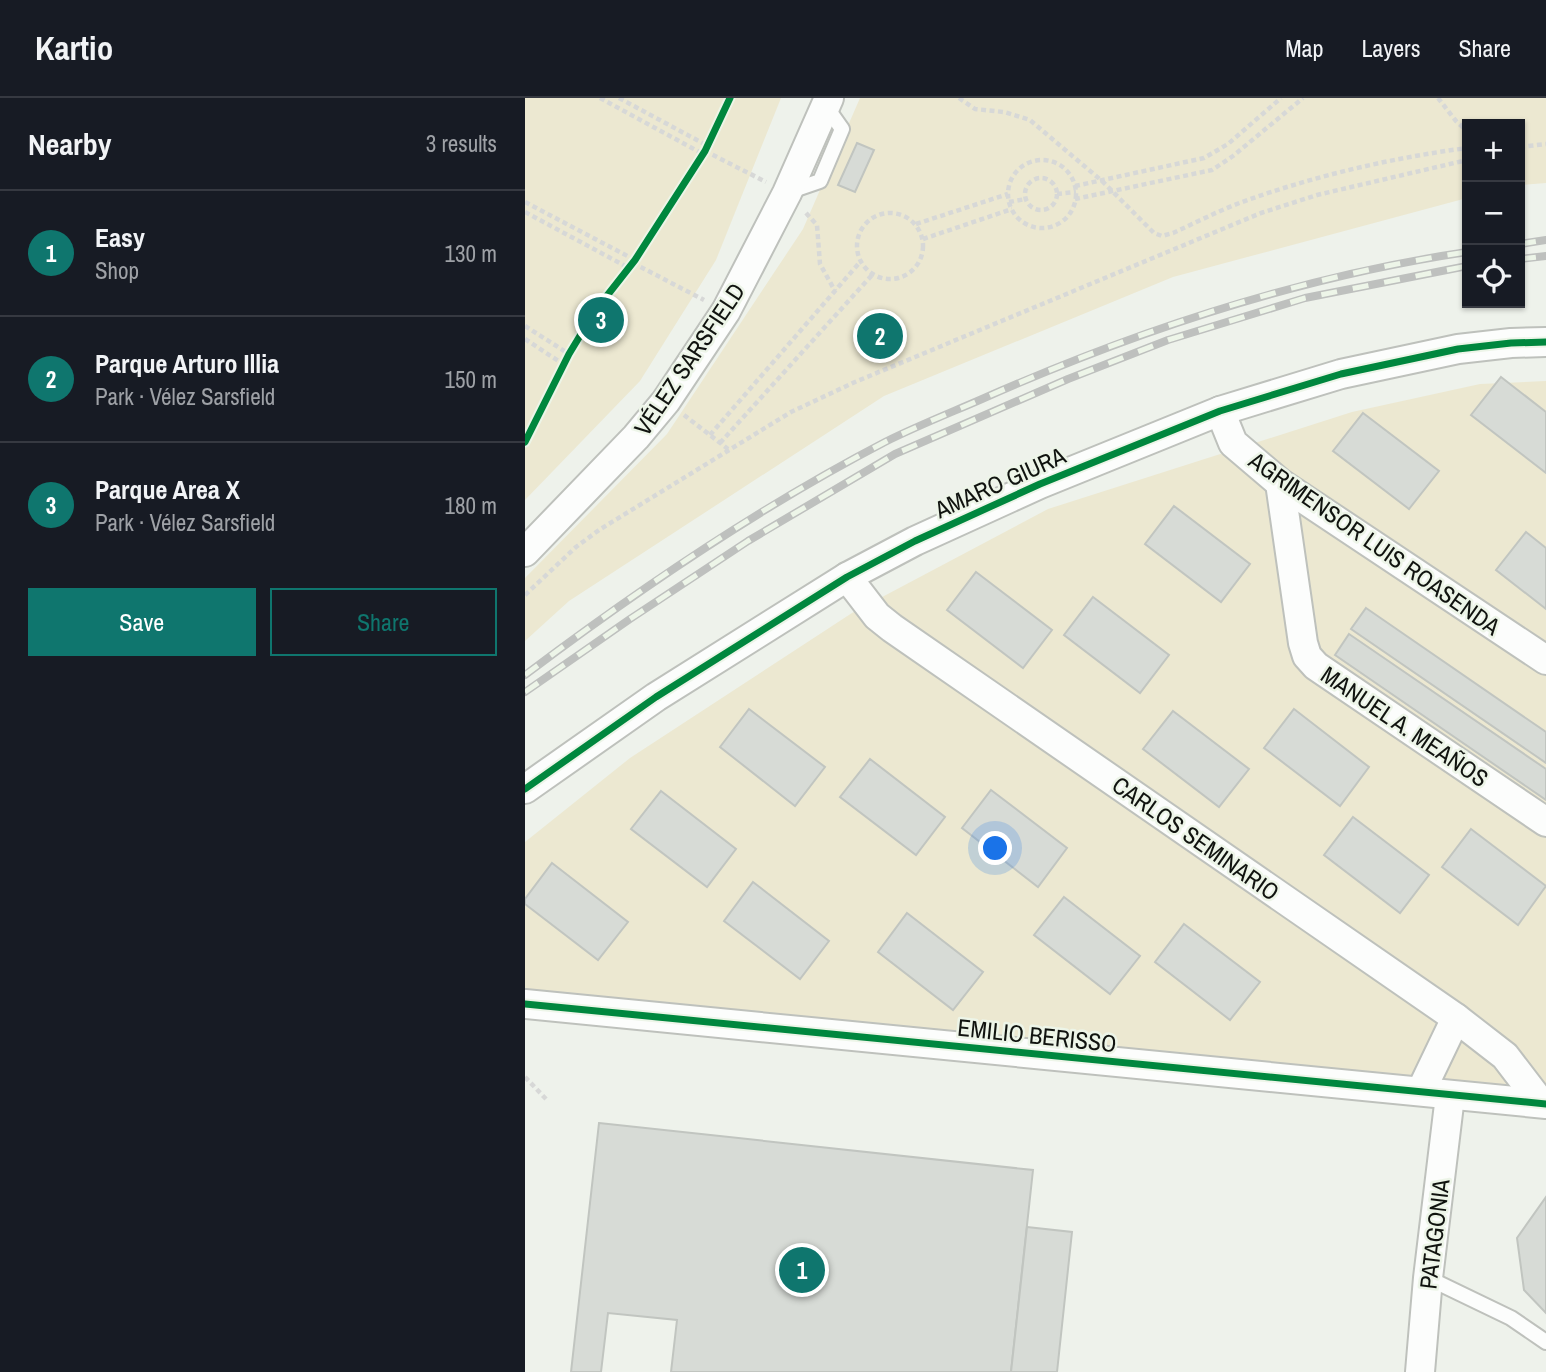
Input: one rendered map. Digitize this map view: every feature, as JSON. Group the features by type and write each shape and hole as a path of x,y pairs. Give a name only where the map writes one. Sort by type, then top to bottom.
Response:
{"street":[{"name":"VÉLEZ SARSFIELD","path":"525,552 636,437 666,401 726,311 787,193 827,100"},
{"name":"AMARO GIURA","path":"525,789 656,697 847,578 915,541 985,508 1220,411 1341,374 1458,349 1511,342 1546,342"},
{"name":"AGRIMENSOR LUIS ROASENDA","path":"1220,411 1233,443 1280,483 1546,660"},
{"name":"MANUEL A. MEAÑOS","path":"1280,483 1307,656 1316,666 1546,822"},
{"name":"CARLOS SEMINARIO","path":"847,578 877,616 892,628 1456,1018 1505,1056 1543,1104"},
{"name":"EMILIO BERISSO","path":"525,1004 1543,1104"},
{"path":"1421,1091 1456,1018"},
{"name":"PATAGONIA","path":"1420,1372 1428,1278 1451,1096"}],"lane":[{"path":"1428,1278 1511,1318 1546,1342"}],"path":[{"path":"600,98 787,193 817,225 820,264 835,290"},
{"path":"619,98 705,150"},
{"path":"959,98 975,109 1004,112 1030,120 1102,181 1154,233 1162,236 1240,203 1298,185 1402,159 1462,149"},
{"path":"1075,192 1102,181 1204,159 1228,144 1281,98"},
{"path":"1057,194 1111,190 1212,170 1303,98"},
{"path":"1438,98 1462,126"},
{"path":"640,120 644,111"},
{"path":"697,164 713,136"},
{"path":"1525,145 1546,144"},
{"path":"1038,160 1051,161 1062,166 1070,175 1075,192 1072,210 1064,219 1041,227 1019,219 1012,209 1008,194 1016,171 1026,163 1038,160"},
{"path":"525,594 576,547 599,530 792,412 855,382 1261,213 1317,195 1462,161"},
{"path":"1044,178 1054,183 1057,194 1053,204 1044,209 1033,207 1026,199 1029,183 1044,178"},
{"path":"916,225 1008,194"},
{"path":"1009,202 1026,199"},
{"path":"525,202 588,235 632,264"},
{"path":"923,239 1012,209"},
{"path":"525,212 584,244 632,264 726,311"},
{"path":"895,212 907,216 916,225 923,239 923,252 918,264 909,274 897,279 872,275 860,262 856,250 857,238 863,227 871,218 883,213 895,212"},
{"path":"543,222 547,213"},
{"path":"584,244 588,235"},
{"path":"620,279 642,248"},
{"path":"709,435 860,262"},
{"path":"720,443 872,275"},
{"path":"563,364 525,338 527,328 569,354"},
{"path":"557,375 575,343"},
{"path":"666,401 728,449"},
{"path":"525,1077 545,1099"}],"shaded area":[{"path":"525,98 781,98 716,260 640,381 525,500"},
{"path":"860,98 1546,98 1546,183 1525,185 1525,119 1462,119 1462,199 1173,277 884,396 569,601 525,641 525,578 667,434 803,229"},
{"path":"1546,381 1546,1090 525,993 525,842 630,758 852,613 1048,509 1352,412 1480,384"}],"building":[{"path":"857,143 874,150 855,192 838,185"},
{"path":"1501,377 1546,412 1546,473 1471,415"},
{"path":"1363,413 1439,471 1409,509 1333,451"},
{"path":"1174,506 1250,564 1221,602 1145,544"},
{"path":"1526,532 1546,548 1546,609 1496,570"},
{"path":"976,572 1052,630 1023,668 947,610"},
{"path":"1093,597 1169,655 1140,693 1064,635"},
{"path":"1366,608 1546,732 1546,763 1351,629"},
{"path":"1349,634 1546,769 1546,800 1335,655"},
{"path":"749,709 825,767 795,806 720,747"},
{"path":"1294,709 1369,767 1340,806 1264,748"},
{"path":"1173,711 1249,769 1219,807 1143,749"},
{"path":"870,759 945,817 916,855 840,797"},
{"path":"991,790 1067,848 1038,887 962,828"},
{"path":"661,791 736,849 707,887 631,829"},
{"path":"1353,817 1429,875 1400,913 1324,855"},
{"path":"1471,829 1546,886 1518,925 1442,867"},
{"path":"552,863 628,922 598,960 525,904 525,899"},
{"path":"753,882 829,941 800,979 724,921"},
{"path":"1064,897 1140,956 1110,994 1034,935"},
{"path":"907,913 983,972 953,1010 878,952"},
{"path":"1184,924 1260,982 1230,1020 1155,962"},
{"path":"599,1123 1033,1170 1011,1372 671,1372 677,1320 608,1313 601,1372 571,1372"},
{"path":"1546,1197 1546,1313 1524,1290 1517,1238"},
{"path":"1027,1227 1072,1232 1057,1372 1011,1372"}],"railway":[{"path":"1525,243 1546,240"},
{"path":"525,675 611,612 745,522 838,467 909,430 1100,350 1220,309 1342,276 1462,253"},
{"path":"1525,258 1546,256"},
{"path":"525,692 748,541 895,454 1068,379 1168,340 1305,298 1462,267"}],"cycle path":[{"path":"525,442 569,354 595,311 635,260 705,151 730,98"},
{"path":"525,789 656,697 847,577 915,541 1040,484 1220,411 1341,374 1458,349 1546,342"},
{"path":"525,1004 1546,1104"}],"place":[{"name":"Parque Area X","path":"601,320"},
{"name":"Parque Arturo Illia","path":"880,336"},
{"name":"Easy","path":"802,1270"}]}
